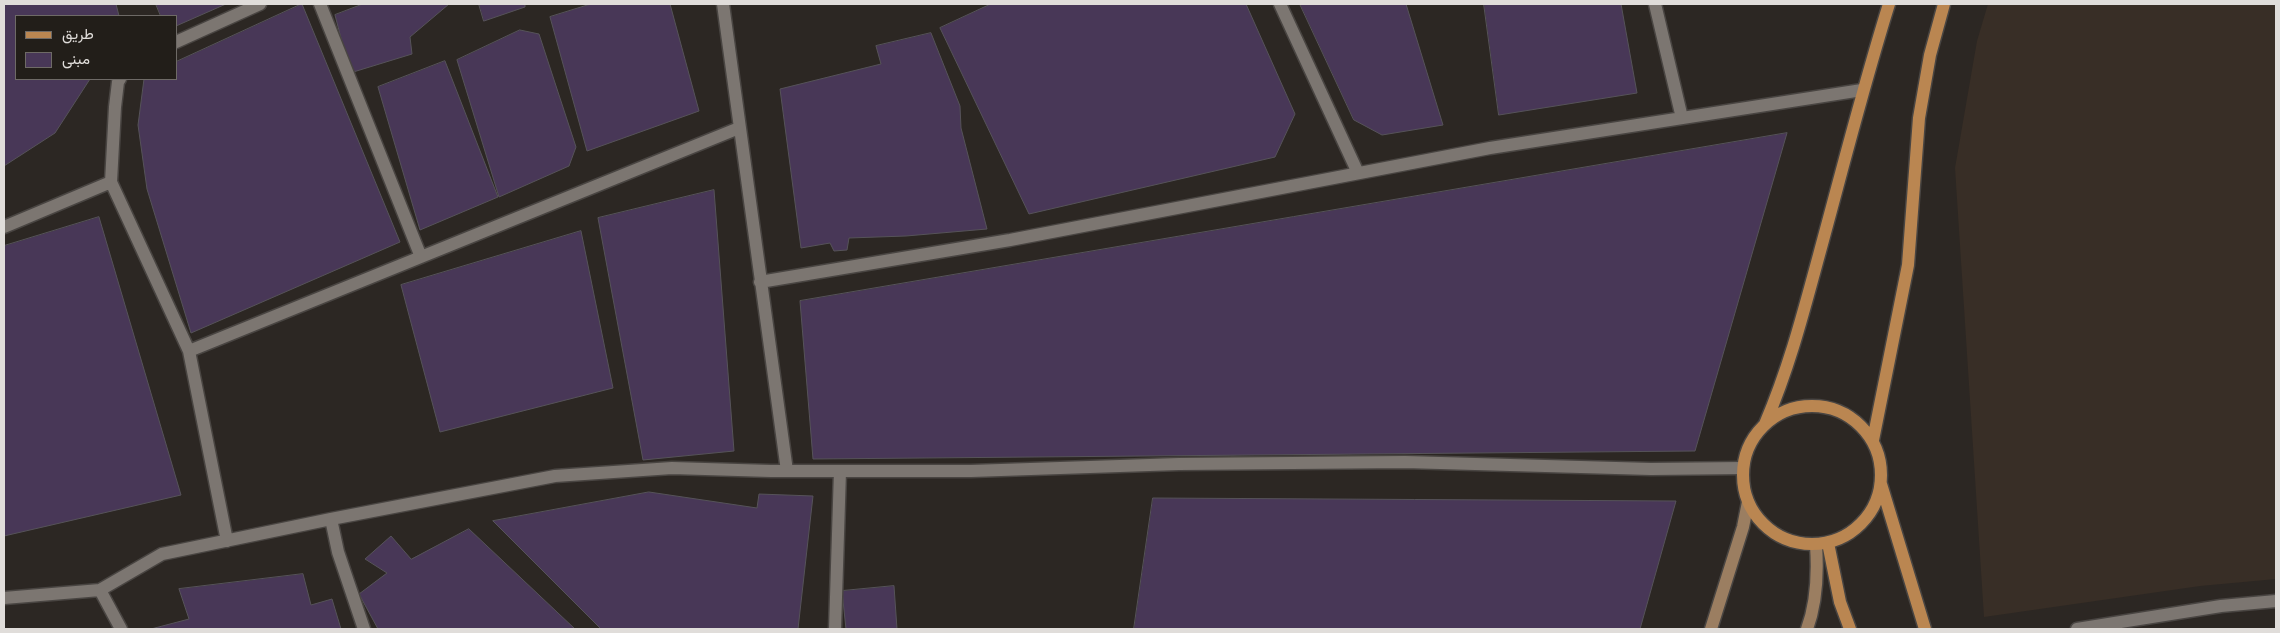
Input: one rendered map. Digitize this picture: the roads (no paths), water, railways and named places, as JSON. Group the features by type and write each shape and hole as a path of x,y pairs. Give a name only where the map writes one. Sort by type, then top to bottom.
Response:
{"main road":[{"path":"1765,424 1784,380 1862,90 1889,4"},
{"path":"1873,440 1908,265 1919,118 1930,55 1944,4"},
{"path":"1801,406 1822,406 1848,416 1859,424 1873,440 1882,469 1881,484 1876,504 1864,522 1848,535 1822,544 1795,542 1775,534 1760,520 1748,502 1744,486 1743,468 1747,452 1754,437 1765,424 1781,412 1801,406"},
{"path":"1881,484 1925,629"},
{"path":"1822,544 1850,629"}],"street":[{"path":"178,41 260,4"},
{"path":"320,4 422,257"},
{"path":"723,4 738,128 787,471"},
{"path":"1280,4 1358,173"},
{"path":"1655,4 1682,118"},
{"path":"119,80 115,107 111,182 190,351 227,541"},
{"path":"760,282 1020,238 1490,148 1862,90"},
{"path":"190,351 738,128"},
{"path":"4,227 111,182"},
{"path":"4,598 100,590 162,554 331,518 555,476 672,468 787,471 971,471 1179,464 1405,462 1650,470 1743,468"},
{"path":"834,629 840,471"},
{"path":"1711,629 1743,527 1748,502"},
{"path":"331,518 338,552 364,629"},
{"path":"1807,629 1816,595 1822,544"},
{"path":"100,590 121,629"},
{"path":"2077,629 2221,606 2276,600"}]}
